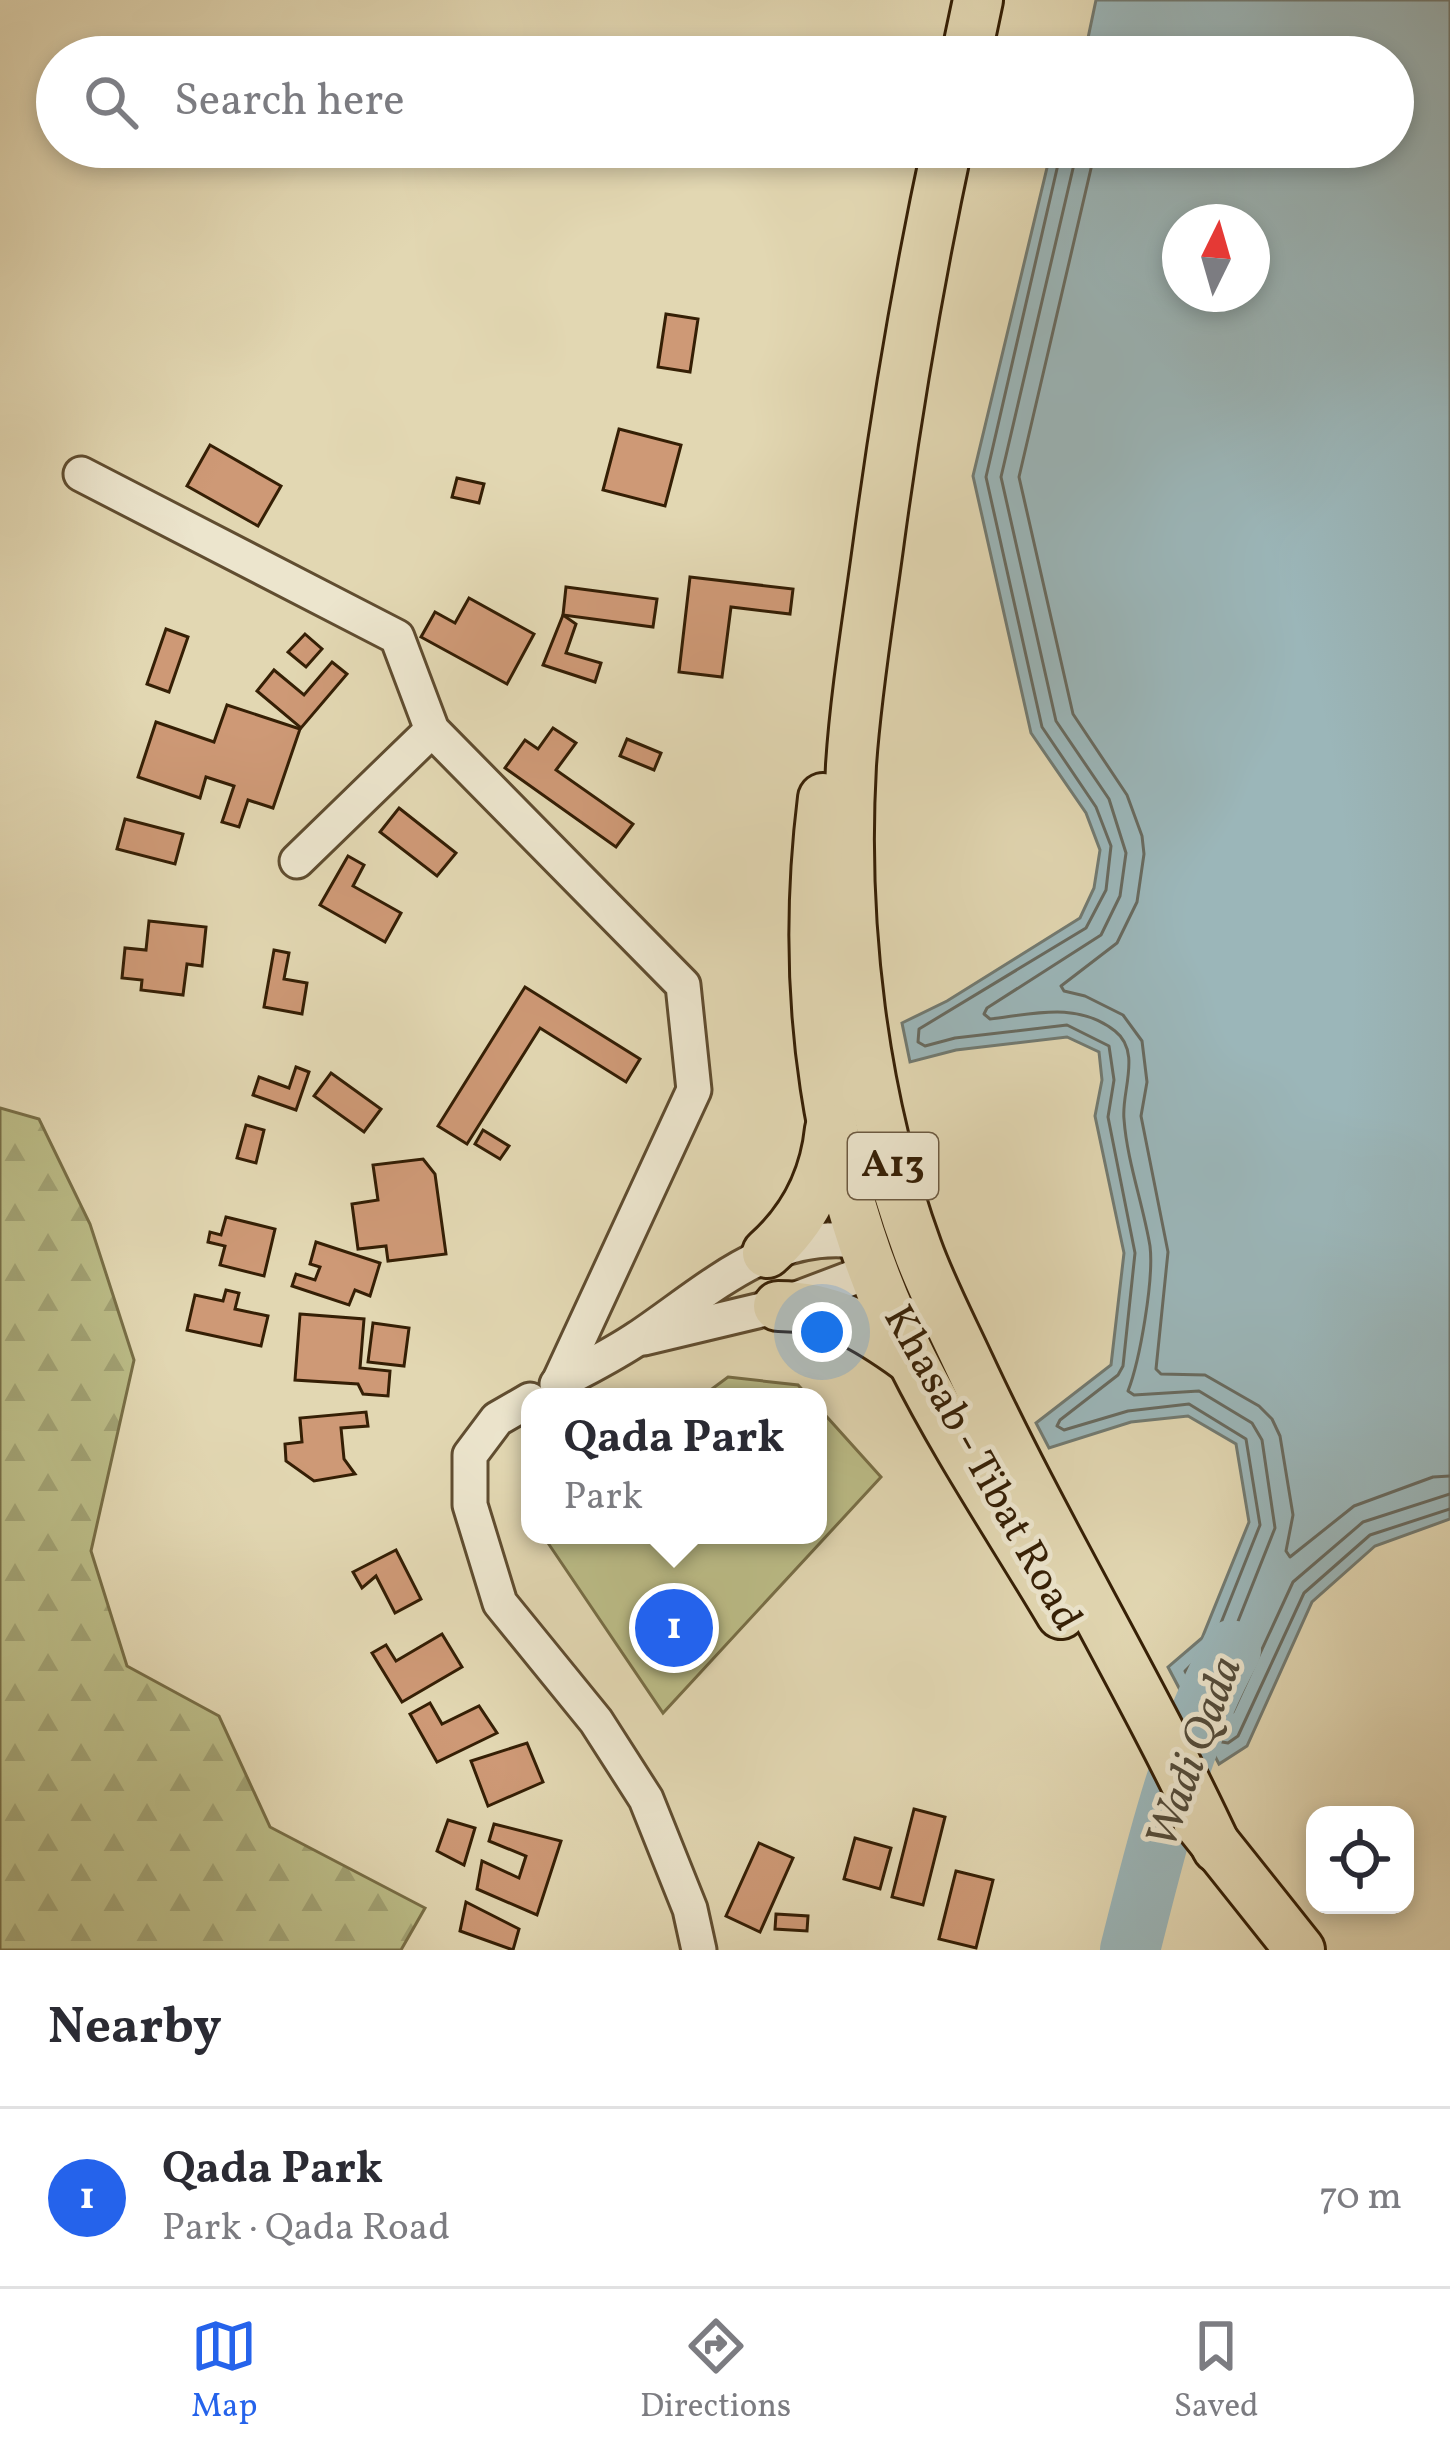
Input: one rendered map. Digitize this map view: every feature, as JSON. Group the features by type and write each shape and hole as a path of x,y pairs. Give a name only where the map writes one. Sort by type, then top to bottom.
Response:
{"highway":[{"path":"970,36 978,0"},
{"name":"Khasab - Tibat Road","path":"942,168 896,416 846,644 817,847 814,997 831,1125 912,1361 1087,1656 1217,1848 1300,1950"},
{"name":"Khasab - Tibat Road","path":"896,416 856,712 849,817 855,951 876,1095 904,1203 934,1289 991,1412 1217,1848"},
{"path":"767,1253 811,1200 831,1125"},
{"path":"875,1255 898,1237 904,1203"},
{"path":"875,1255 914,1268 934,1289"},
{"path":"778,1306 803,1306 846,1317 912,1361"}],"street":[{"path":"81,474 397,637 432,730 683,985 694,1090 544,1388"},
{"path":"296,861 432,730"},
{"path":"551,1388 767,1253 823,1238 875,1255"},
{"path":"636,1339 778,1306 875,1255"},
{"path":"521,1405 496,1419 470,1456 470,1505 500,1603 596,1721 646,1799 690,1909 699,1950"}],"green space":[{"path":"0,1108 39,1119 90,1224 134,1360 91,1551 127,1666 219,1716 270,1827 425,1908 401,1950 0,1950"},
{"path":"728,1377 801,1388 713,1388"},
{"path":"827,1417 881,1477 827,1535"},
{"path":"549,1544 819,1544 663,1713"}],"water":[{"path":"1096,0 1450,0 1450,1519 1375,1546 1312,1602 1247,1746 1219,1764 1168,1667 1202,1638 1249,1522 1236,1444 1188,1416 1131,1422 1049,1448 1036,1423 1111,1365 1124,1253 1095,1116 1102,1080 1099,1052 1067,1037 956,1050 910,1062 902,1023 947,1001 1080,918 1094,888 1100,850 1086,813 1031,733 973,476 1047,168 1414,168 1414,36 1088,36"}],"building":[{"path":"666,314 698,319 690,372 658,367"},
{"path":"619,429 681,445 665,506 603,490"},
{"path":"210,445 281,486 258,526 187,486"},
{"path":"457,478 484,484 479,503 452,497"},
{"path":"690,577 793,589 790,614 731,607 722,677 679,672"},
{"path":"566,587 657,599 653,627 563,615"},
{"path":"469,598 534,634 507,684 421,637 435,612 455,623"},
{"path":"563,615 576,624 566,653 601,663 595,682 543,665"},
{"path":"166,629 188,637 169,692 147,684"},
{"path":"305,634 322,649 306,667 288,652"},
{"path":"332,662 347,674 301,728 257,691 274,670 304,695"},
{"path":"227,705 300,729 273,808 248,800 239,827 222,822 234,786 206,777 200,798 138,777 156,722 214,742"},
{"path":"553,728 576,743 556,770 633,824 616,847 505,768 525,740 538,749"},
{"path":"627,739 661,753 654,770 620,756"},
{"path":"399,808 456,853 437,876 380,832"},
{"path":"125,819 183,834 175,864 117,849"},
{"path":"348,856 364,865 353,886 401,913 385,942 320,905"},
{"path":"149,921 206,927 202,966 187,964 183,995 141,990 142,980 122,978 125,948 146,950"},
{"path":"274,950 289,953 284,979 307,983 302,1014 264,1007"},
{"path":"525,987 640,1059 626,1082 540,1028 467,1144 438,1126"},
{"path":"296,1067 309,1072 296,1110 253,1095 259,1077 289,1088"},
{"path":"331,1073 381,1109 364,1132 314,1096"},
{"path":"246,1125 264,1130 256,1163 237,1158"},
{"path":"483,1130 509,1146 500,1159 475,1144"},
{"path":"423,1159 435,1174 446,1254 388,1261 386,1246 358,1249 352,1204 378,1200 373,1165"},
{"path":"226,1217 275,1229 264,1276 220,1265 225,1246 208,1242 210,1232 221,1235"},
{"path":"316,1242 380,1263 370,1296 355,1290 349,1305 292,1286 296,1274 315,1280 320,1267 310,1264"},
{"path":"226,1290 239,1293 235,1309 268,1316 261,1346 187,1330 195,1295 223,1301"},
{"path":"300,1314 364,1319 360,1368 390,1371 388,1396 363,1394 358,1384 295,1380"},
{"path":"373,1323 409,1328 404,1366 368,1362"},
{"path":"366,1412 368,1426 341,1428 344,1459 355,1474 314,1481 286,1461 285,1444 302,1442 300,1418"},
{"path":"396,1550 421,1599 395,1613 376,1576 362,1588 353,1572"},
{"path":"442,1634 462,1667 402,1702 372,1653 386,1645 396,1661"},
{"path":"430,1703 442,1724 479,1706 497,1733 437,1762 410,1714"},
{"path":"527,1743 543,1782 488,1806 471,1761"},
{"path":"914,1809 945,1817 923,1905 892,1897"},
{"path":"448,1820 475,1828 464,1865 437,1851"},
{"path":"494,1824 561,1841 537,1915 477,1889 482,1861 519,1878 526,1856 489,1841"},
{"path":"855,1838 891,1848 880,1889 844,1879"},
{"path":"759,1843 793,1858 760,1932 726,1916"},
{"path":"956,1871 993,1880 976,1948 939,1939"},
{"path":"466,1902 519,1929 513,1950 460,1931"},
{"path":"776,1914 808,1916 807,1931 775,1929"}],"waterway":[{"name":"Wadi Qada","path":"1130,1950 1183,1759 1231,1650"}],"place":[{"name":"Qada Park","path":"674,1628"}]}
